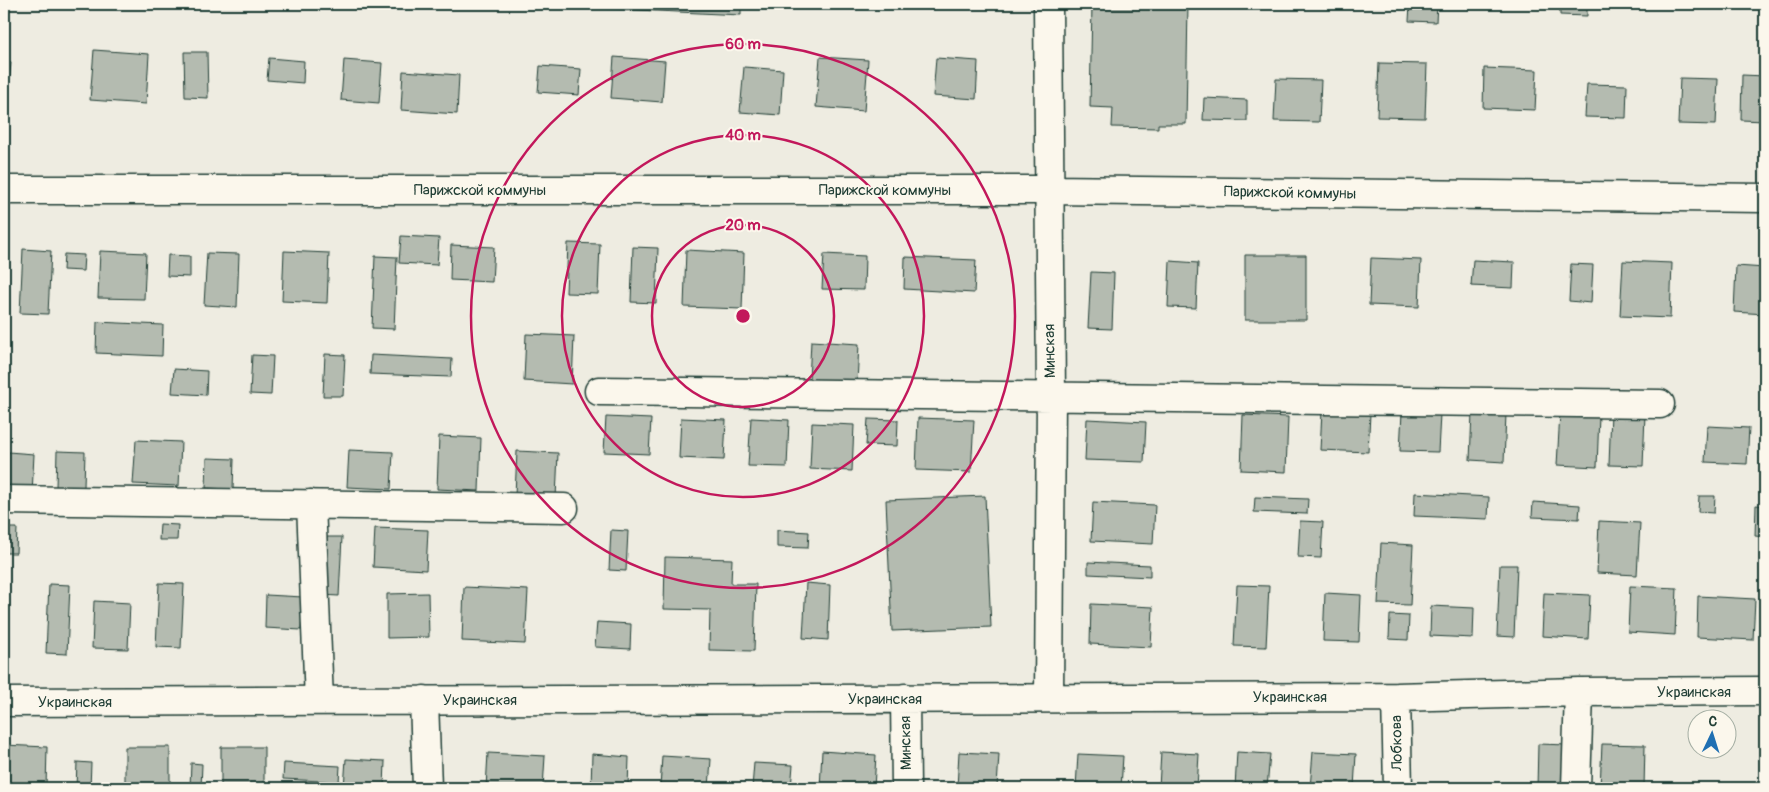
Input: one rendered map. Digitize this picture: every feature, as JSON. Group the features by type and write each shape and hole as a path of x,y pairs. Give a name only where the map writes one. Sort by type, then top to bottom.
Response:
{"street":[{"name":"Минская","path":"1048,4 1051,398 1049,698"},
{"name":"Парижской коммуны","path":"4,190 1048,190 1765,198"},
{"path":"599,391 1660,404"},
{"path":"4,500 564,508"},
{"path":"311,504 319,701"},
{"name":"Украинская","path":"4,702 1396,697 1579,692 1765,691"},
{"path":"1576,788 1579,692"},
{"name":"Лобкова","path":"1396,697 1398,788"},
{"name":"Минская","path":"905,698 906,788"},
{"path":"424,700 427,788"}],"building":[{"path":"554,4 741,4 741,15 553,6"},
{"path":"1092,4 1188,4 1186,124 1158,124 1158,128 1112,127 1113,108 1090,107"},
{"path":"1410,4 1437,4 1436,22 1409,21"},
{"path":"1560,4 1587,4 1587,16 1560,15"},
{"path":"94,50 149,54 146,104 90,100"},
{"path":"184,52 207,52 208,98 185,97"},
{"path":"614,57 665,61 662,102 611,98"},
{"path":"820,57 868,60 864,111 816,107"},
{"path":"269,58 304,61 303,83 267,80"},
{"path":"936,58 978,61 976,99 933,96"},
{"path":"344,60 382,63 379,103 341,100"},
{"path":"4,61 11,62 6,122 4,122"},
{"path":"1379,63 1427,64 1425,118 1377,117"},
{"path":"540,66 581,69 579,95 538,92"},
{"path":"744,67 783,70 780,115 740,112"},
{"path":"1484,68 1537,70 1535,110 1483,108"},
{"path":"403,71 459,75 457,114 401,110"},
{"path":"1742,75 1765,76 1765,121 1741,120"},
{"path":"1680,78 1718,79 1716,125 1678,124"},
{"path":"1276,79 1321,80 1319,122 1274,121"},
{"path":"1587,84 1627,85 1626,118 1585,117"},
{"path":"1204,98 1247,100 1247,121 1203,120"},
{"path":"401,236 439,238 437,265 399,263"},
{"path":"568,243 600,244 598,294 566,293"},
{"path":"451,245 494,247 492,282 450,280"},
{"path":"633,247 658,248 656,303 631,302"},
{"path":"23,249 51,251 48,314 20,313"},
{"path":"686,250 744,253 742,309 684,307"},
{"path":"100,251 146,253 144,299 98,298"},
{"path":"284,251 329,253 327,303 282,301"},
{"path":"207,253 239,254 237,307 204,305"},
{"path":"64,254 84,255 83,271 63,270"},
{"path":"824,254 865,256 864,290 822,289"},
{"path":"168,255 190,256 190,277 167,276"},
{"path":"1245,255 1306,255 1306,320 1245,320"},
{"path":"375,256 397,257 394,329 372,328"},
{"path":"905,257 976,260 974,293 904,289"},
{"path":"1371,258 1421,260 1419,307 1369,305"},
{"path":"1473,260 1514,262 1513,288 1471,286"},
{"path":"1170,261 1198,263 1196,308 1168,307"},
{"path":"1623,261 1672,263 1670,318 1620,316"},
{"path":"1571,264 1593,265 1591,303 1569,301"},
{"path":"1736,266 1765,268 1765,314 1734,312"},
{"path":"1091,272 1114,273 1112,329 1088,328"},
{"path":"97,322 163,325 162,356 96,353"},
{"path":"526,334 574,336 572,384 524,381"},
{"path":"811,341 859,344 857,383 809,381"},
{"path":"325,354 345,355 343,396 323,396"},
{"path":"252,355 273,356 271,395 250,394"},
{"path":"371,355 452,359 451,377 370,374"},
{"path":"174,369 207,371 206,395 172,393"},
{"path":"1322,411 1370,414 1368,452 1320,450"},
{"path":"1402,412 1440,414 1438,452 1400,451"},
{"path":"1611,412 1645,414 1643,466 1609,465"},
{"path":"1472,413 1506,414 1504,462 1470,460"},
{"path":"1560,413 1599,415 1597,467 1557,465"},
{"path":"1243,415 1288,417 1286,472 1241,470"},
{"path":"606,417 651,419 649,454 604,452"},
{"path":"681,418 726,420 724,460 679,458"},
{"path":"751,418 789,420 787,467 748,466"},
{"path":"918,418 974,420 971,472 916,470"},
{"path":"868,419 898,420 897,446 866,445"},
{"path":"1087,419 1146,422 1144,462 1085,460"},
{"path":"812,423 854,425 852,471 810,469"},
{"path":"1707,426 1749,428 1747,464 1705,462"},
{"path":"439,436 481,438 479,491 437,489"},
{"path":"136,440 181,442 179,486 133,484"},
{"path":"349,450 393,452 391,489 347,487"},
{"path":"57,451 85,452 84,487 56,487"},
{"path":"517,451 558,453 556,498 515,495"},
{"path":"8,452 34,454 32,494 6,493"},
{"path":"207,458 234,459 233,489 206,488"},
{"path":"1415,493 1489,497 1488,519 1414,516"},
{"path":"985,496 991,627 892,631 886,500"},
{"path":"1699,496 1715,496 1714,513 1698,512"},
{"path":"1255,497 1308,499 1307,514 1254,512"},
{"path":"1093,502 1155,505 1153,544 1091,541"},
{"path":"1533,502 1580,505 1579,519 1532,517"},
{"path":"1756,505 1765,506 1765,537 1755,536"},
{"path":"1300,521 1323,522 1321,558 1298,557"},
{"path":"1599,521 1640,523 1637,575 1597,573"},
{"path":"160,524 178,525 177,540 159,540"},
{"path":"4,528 17,528 16,553 4,553"},
{"path":"375,528 428,530 426,570 373,567"},
{"path":"611,530 628,531 626,571 609,570"},
{"path":"777,530 809,532 808,548 777,547"},
{"path":"323,537 342,537 339,596 320,595"},
{"path":"1381,543 1413,545 1410,605 1378,604"},
{"path":"665,557 732,559 731,584 756,584 754,651 709,650 710,610 664,609"},
{"path":"1088,562 1150,565 1150,577 1088,574"},
{"path":"1500,565 1517,565 1514,637 1497,636"},
{"path":"159,583 184,584 181,648 156,647"},
{"path":"806,583 830,585 828,640 803,638"},
{"path":"49,584 70,585 67,654 46,653"},
{"path":"1237,585 1269,586 1266,647 1234,646"},
{"path":"1630,586 1677,588 1675,635 1628,632"},
{"path":"464,587 528,590 525,644 462,641"},
{"path":"428,593 429,637 387,638 387,594"},
{"path":"1325,593 1361,595 1359,642 1323,641"},
{"path":"1544,593 1590,595 1588,639 1542,636"},
{"path":"266,595 303,597 301,630 265,628"},
{"path":"1698,596 1755,599 1753,640 1697,637"},
{"path":"94,601 130,603 128,649 92,648"},
{"path":"1091,604 1153,607 1151,647 1090,644"},
{"path":"1431,606 1474,608 1473,638 1430,636"},
{"path":"1390,615 1409,616 1408,640 1389,639"},
{"path":"597,622 631,624 630,649 595,647"},
{"path":"1538,744 1568,745 1567,788 1537,788"},
{"path":"1602,744 1645,745 1644,788 1600,788"},
{"path":"4,745 47,747 46,788 4,788"},
{"path":"125,747 170,747 170,788 125,788"},
{"path":"221,747 264,747 264,788 221,788"},
{"path":"822,751 876,755 874,788 820,788"},
{"path":"959,752 999,754 997,788 957,788"},
{"path":"1161,752 1199,754 1197,788 1159,788"},
{"path":"1237,752 1270,754 1267,788 1235,788"},
{"path":"1313,752 1356,754 1354,788 1310,788"},
{"path":"488,753 545,756 543,788 486,788"},
{"path":"592,754 629,757 628,788 591,788"},
{"path":"1078,754 1123,756 1121,788 1076,788"},
{"path":"662,756 711,759 709,788 660,788"},
{"path":"346,759 385,761 384,788 344,788"},
{"path":"77,762 91,763 90,788 76,788"},
{"path":"191,763 202,764 201,788 190,788"},
{"path":"284,763 340,766 339,782 283,779"},
{"path":"754,763 793,765 791,788 752,788"}]}
